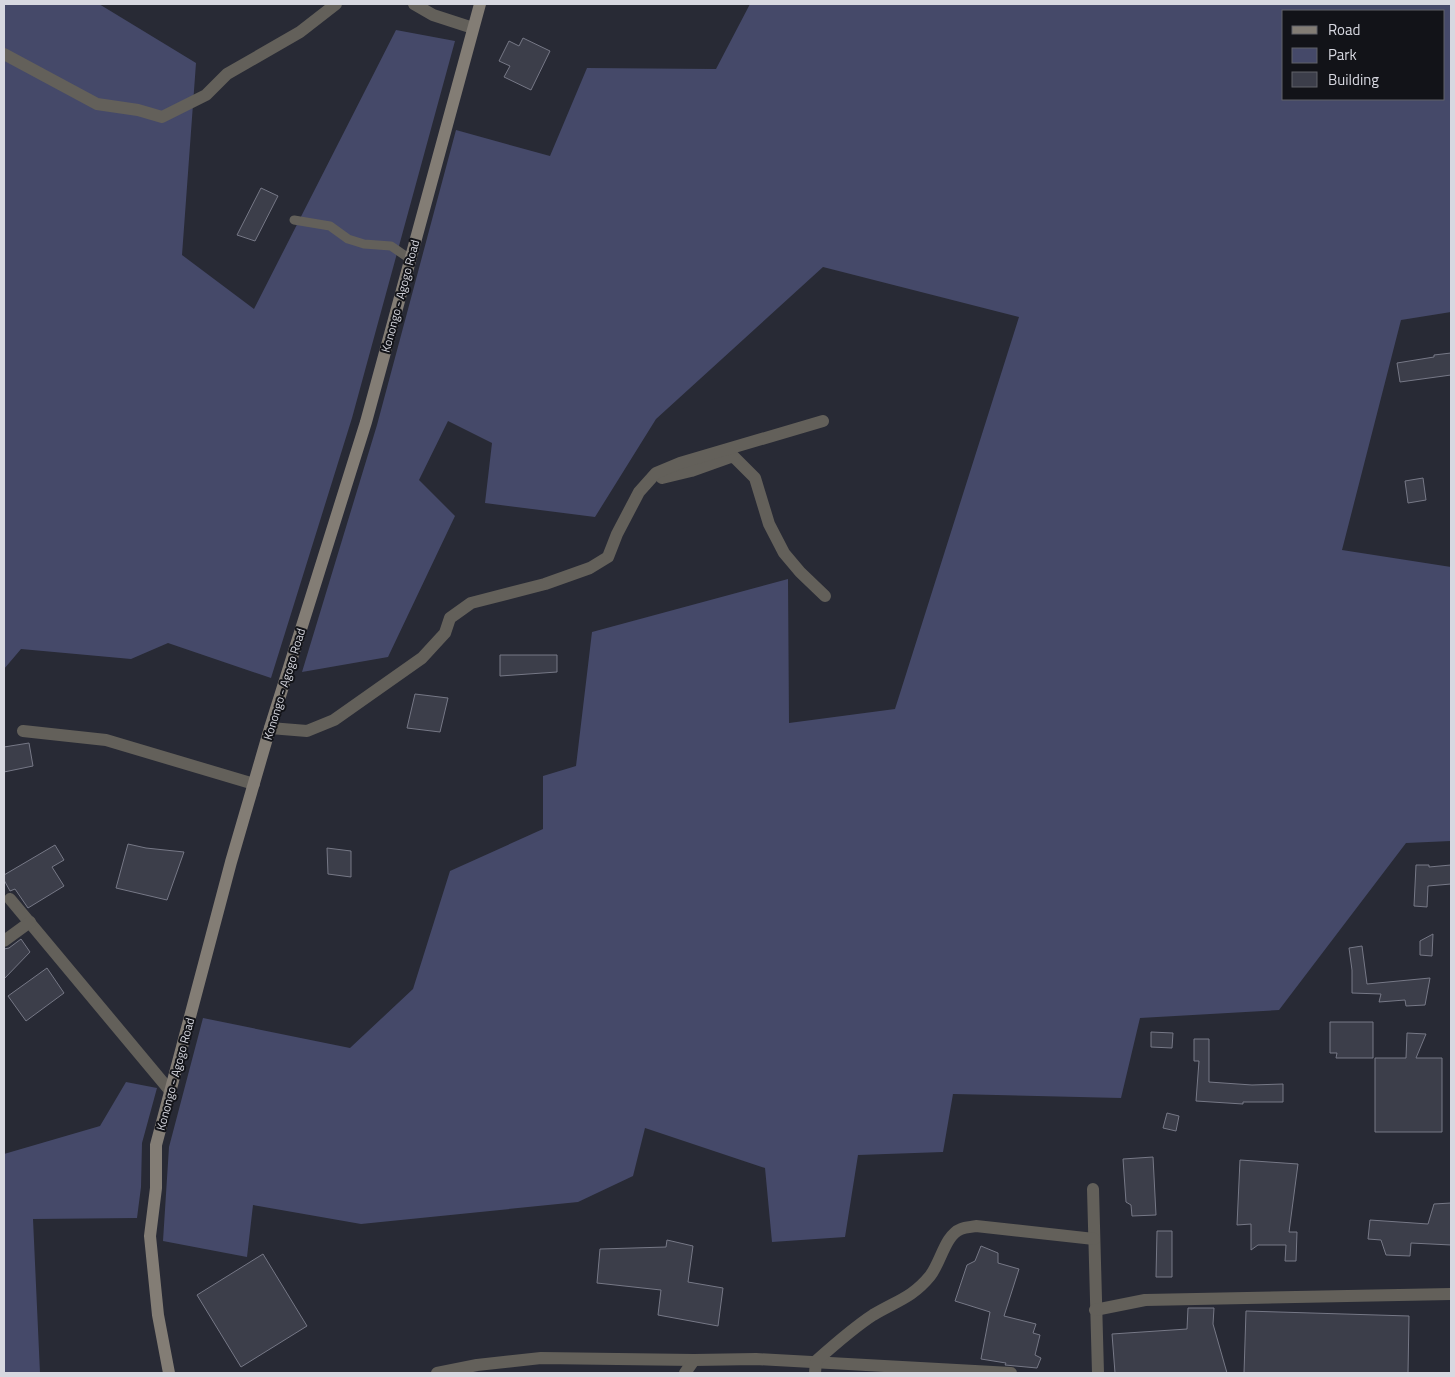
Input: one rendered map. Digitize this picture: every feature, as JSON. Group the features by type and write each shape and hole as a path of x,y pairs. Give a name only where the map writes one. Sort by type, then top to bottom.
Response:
{"main road":[{"name":"Konongo - Agogo Road","path":"169,1373 158,1316 150,1236 156,1188 156,1145 231,862 270,728 366,422 480,4"}],"street":[{"path":"4,54 97,104 138,110 162,117 206,95 227,74 300,32 336,4"},
{"path":"414,4 433,15 472,28"},
{"path":"270,728 307,731 334,720 422,658 445,633 450,618 471,603 545,584 590,568 608,557 617,534 639,492 656,473 680,463 823,421"},
{"path":"662,478 691,471 733,456 755,478 769,524 784,553 800,572 826,596"},
{"path":"22,731 106,740 254,784"},
{"path":"10,899 171,1092"},
{"path":"4,941 30,922"},
{"path":"1093,1189 1098,1373"},
{"path":"816,1367 847,1334 873,1315 910,1296 930,1275 940,1260 949,1239 960,1229 976,1226 1094,1239"},
{"path":"1095,1310 1144,1300 1451,1294"},
{"path":"436,1373 478,1365 541,1358 694,1360 756,1358 816,1367 1011,1373"},
{"path":"685,1373 694,1360"}],"lane":[{"path":"294,220 330,226 348,239 364,244 392,246 410,259"}],"green space":[{"path":"4,4 99,4 196,63 182,255 254,309 396,30 455,41 352,418 271,678 168,643 131,659 21,649 4,669"},
{"path":"750,4 1451,4 1451,312 1401,320 1342,550 1451,567 1451,841 1406,843 1279,1010 1140,1018 1121,1098 953,1094 943,1152 858,1155 845,1237 772,1242 765,1168 645,1128 633,1176 578,1202 361,1224 253,1205 247,1257 163,1241 169,1147 203,1018 350,1048 413,989 450,871 543,829 543,776 576,766 592,632 788,579 789,723 895,709 1019,317 823,267 656,419 595,517 485,503 492,443 448,421 419,480 455,516 388,657 302,672 377,425 456,130 550,156 587,68 716,69"},
{"path":"126,1082 157,1088 142,1143 141,1187 137,1218 33,1219 40,1373 4,1373 4,1154 100,1126"}],"building":[{"path":"523,38 550,51 531,90 504,77 510,66 499,61 509,41 519,46"},
{"path":"261,188 278,196 255,241 237,235"},
{"path":"1451,353 1451,375 1400,382 1397,363"},
{"path":"1423,478 1426,500 1408,503 1405,481"},
{"path":"500,655 557,655 557,672 500,676"},
{"path":"415,694 448,698 440,732 407,728"},
{"path":"29,743 33,766 4,772 4,747"},
{"path":"128,844 184,852 167,900 116,888"},
{"path":"55,845 64,860 52,867 64,886 28,908 15,889 10,891 4,880 4,875"},
{"path":"327,848 351,851 351,877 328,874"},
{"path":"1416,865 1429,865 1429,867 1451,865 1451,884 1428,886 1427,907 1414,906"},
{"path":"1433,934 1432,956 1420,955 1420,941"},
{"path":"21,939 30,952 4,979 4,949 9,948"},
{"path":"1362,946 1367,984 1430,978 1425,1005 1406,1006 1405,1000 1379,1002 1381,994 1352,993 1352,970 1349,948"},
{"path":"47,968 64,993 26,1021 8,996"},
{"path":"1330,1022 1373,1022 1373,1058 1336,1058 1337,1053 1330,1053"},
{"path":"1151,1032 1173,1033 1172,1048 1151,1047"},
{"path":"1407,1033 1426,1034 1416,1058 1442,1058 1442,1132 1375,1132 1375,1058 1406,1058"},
{"path":"1194,1039 1209,1039 1209,1082 1252,1085 1283,1084 1283,1102 1243,1102 1243,1104 1196,1101 1199,1061 1194,1061"},
{"path":"1167,1113 1179,1116 1176,1131 1163,1128"},
{"path":"1153,1157 1156,1215 1132,1216 1131,1205 1126,1202 1123,1159"},
{"path":"1240,1160 1298,1164 1289,1232 1297,1232 1296,1261 1285,1261 1286,1245 1258,1245 1251,1250 1251,1224 1237,1225"},
{"path":"1451,1203 1451,1245 1411,1243 1410,1256 1386,1255 1381,1240 1368,1239 1370,1220 1428,1224 1434,1204"},
{"path":"1157,1231 1172,1231 1172,1277 1156,1277"},
{"path":"667,1240 693,1246 688,1282 723,1288 718,1326 658,1315 661,1290 597,1283 600,1249 666,1247"},
{"path":"981,1246 998,1253 998,1263 1019,1269 1004,1316 1036,1324 1033,1333 1040,1335 1035,1355 1041,1358 1037,1368 1005,1365 1006,1363 981,1359 990,1312 955,1301 967,1265 975,1261"},
{"path":"263,1254 307,1326 241,1367 197,1295"},
{"path":"1188,1308 1214,1308 1213,1324 1227,1373 1115,1373 1112,1334 1187,1329"},
{"path":"1246,1311 1409,1316 1408,1373 1244,1373"}]}
